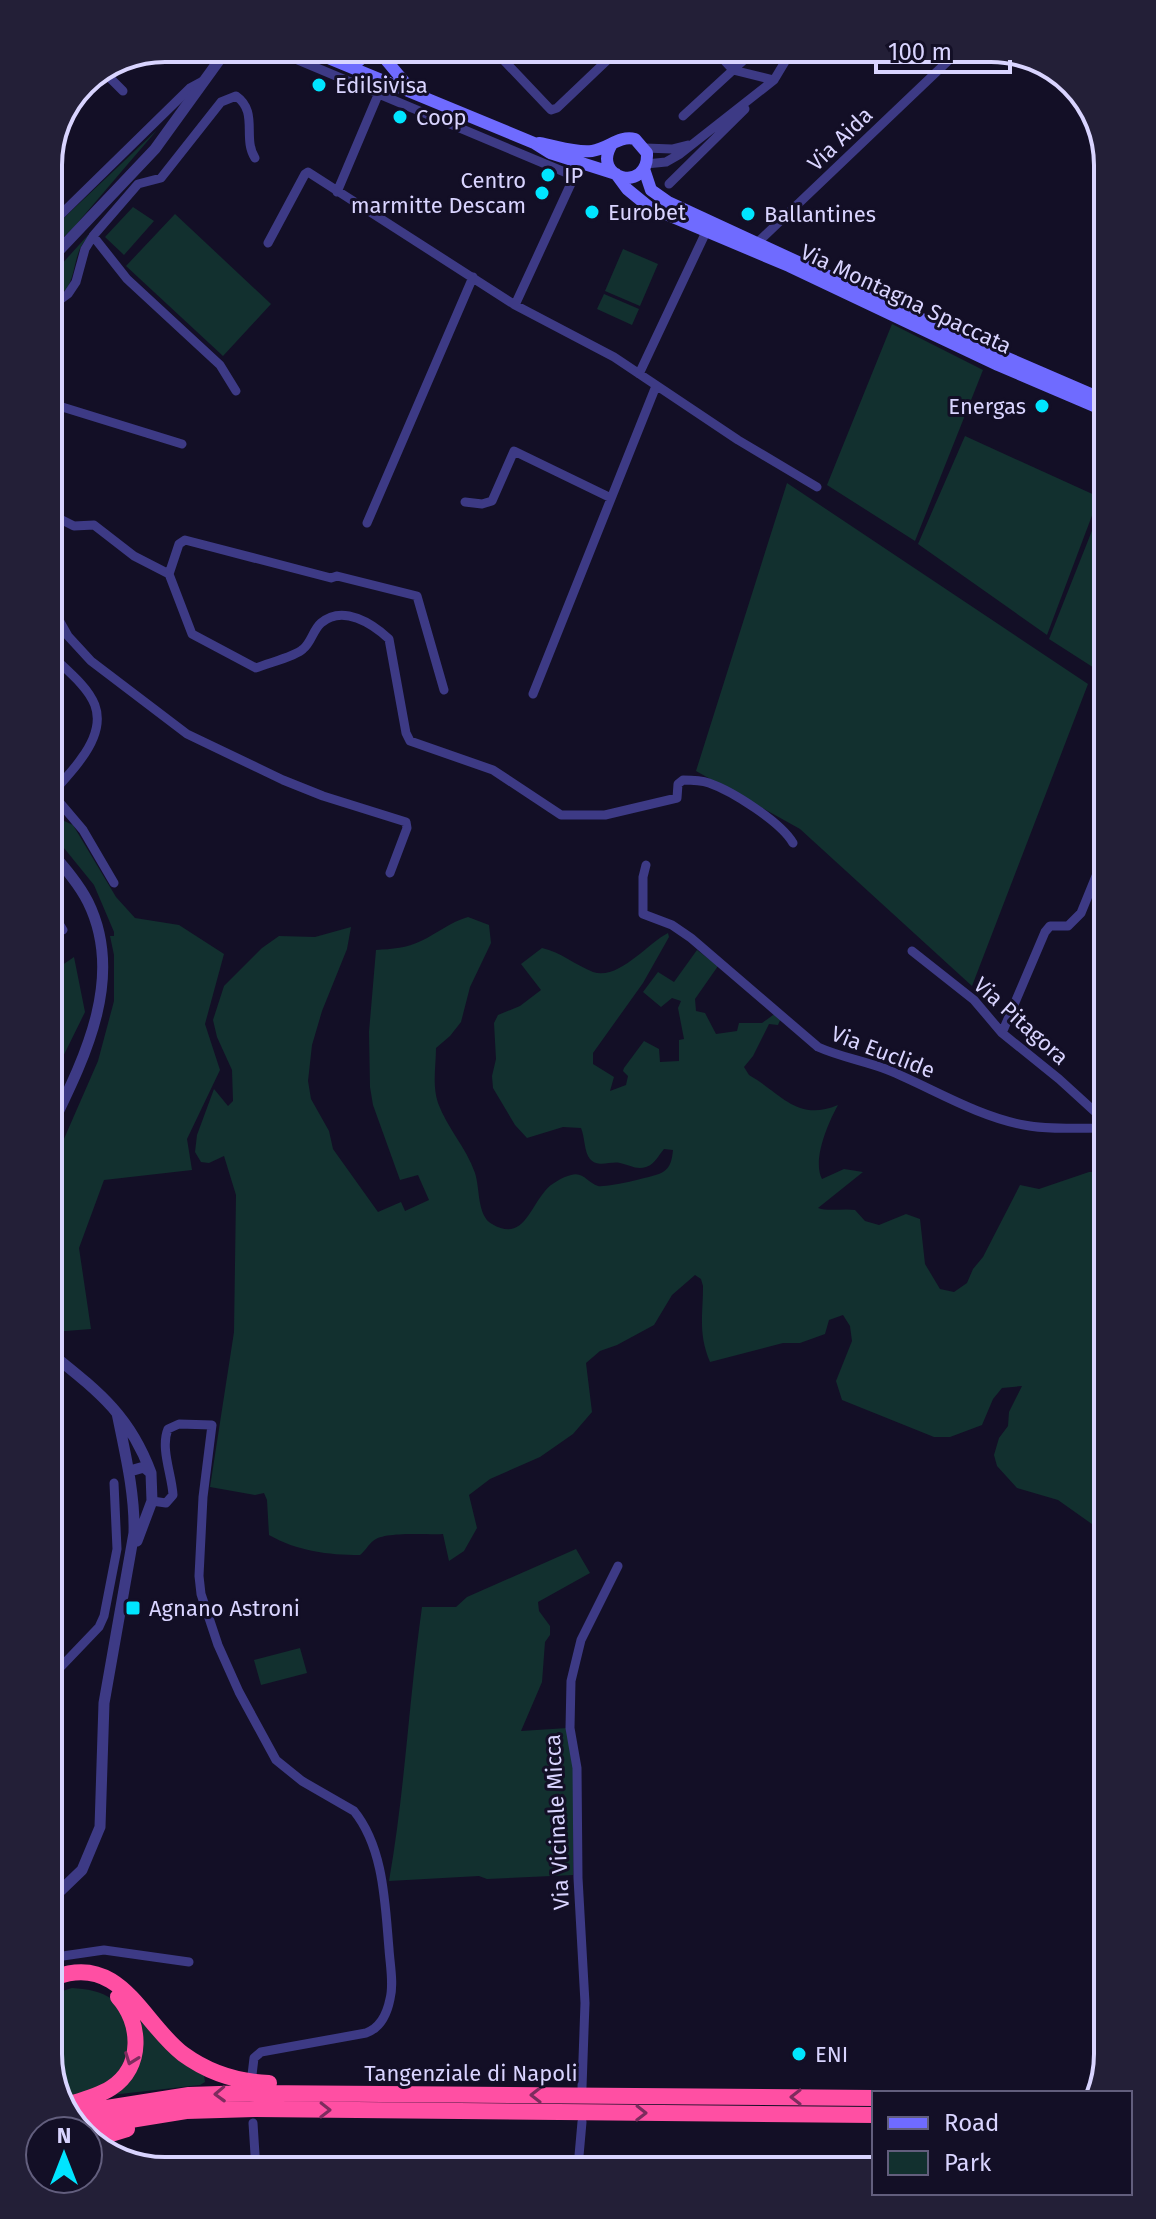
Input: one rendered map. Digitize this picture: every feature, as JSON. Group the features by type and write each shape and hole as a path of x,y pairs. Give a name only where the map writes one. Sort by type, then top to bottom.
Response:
{"highway":[{"path":"62,1976 85,1972 118,1984 166,2039 184,2054 221,2075 260,2083 354,2094"},
{"path":"62,1986 78,1982 106,1989 129,2011 136,2033 133,2059 119,2082 75,2102"},
{"name":"Tangenziale di Napoli","path":"80,2112 189,2095 872,2098"},
{"name":"Tangenziale di Napoli","path":"104,2124 171,2113 254,2116 872,2115"},
{"path":"104,2136 130,2128 254,2116"}],"main road":[{"path":"337,62 534,143 577,170 634,177 645,166 645,148 635,139 617,140 594,151 572,151 534,143"},
{"path":"342,64 357,62"},
{"path":"388,62 412,91"},
{"path":"612,144 607,157 616,174"},
{"name":"Via Montagna Spaccata","path":"645,166 648,183 659,197 1094,395"},
{"name":"Via Montagna Spaccata","path":"616,174 627,189 649,207 789,266 998,365 1094,406"}],"street":[{"path":"62,247 155,149 219,62"},
{"path":"303,62 378,95 577,170 515,305"},
{"path":"505,62 551,110 557,108 605,62"},
{"path":"726,62 733,70 774,80"},
{"path":"683,116 742,62"},
{"path":"669,184 793,62"},
{"name":"Via Aida","path":"757,243 947,62"},
{"path":"110,78 123,91"},
{"path":"62,213 190,88 207,79"},
{"path":"645,166 670,160 774,80"},
{"path":"337,192 378,95"},
{"path":"62,298 76,282 85,249 93,236 138,184 161,178 227,98 236,96 244,102 251,121 250,140 255,158"},
{"path":"645,148 672,149 694,141"},
{"path":"268,243 308,172 515,305 614,357 817,487"},
{"path":"639,374 706,232"},
{"path":"93,236 127,279 220,365 236,391"},
{"path":"367,523 473,277"},
{"path":"533,694 656,386"},
{"path":"62,407 182,444"},
{"path":"465,502 482,504 492,501 514,451 611,498"},
{"path":"62,520 74,526 94,525 134,556 169,574"},
{"path":"444,690 417,596 337,576 331,578 185,540 179,544 169,574 192,634 256,668 303,649 322,622 333,617 365,620 389,639 410,741 493,770 561,815 586,816 634,809 677,798 678,784 683,780 700,781 729,793 779,826 793,843"},
{"path":"62,625 91,661 187,734 323,796 406,822 407,828 390,873"},
{"path":"62,666 94,699 97,710 93,740 62,782"},
{"path":"62,804 83,830 114,883"},
{"name":"Via Euclide","path":"646,865 643,914 672,925 691,938 818,1047 869,1063 949,1099 1008,1121 1053,1128 1094,1128"},
{"path":"62,867 88,901 99,934 102,963 97,1018 62,1105"},
{"path":"1002,1033 1045,932 1050,926 1069,925 1081,913 1094,881"},
{"name":"Via Pitagora","path":"912,951 974,1000 1002,1033 1094,1111"},
{"path":"62,1362 95,1388 132,1430 151,1473 152,1500 131,1557"},
{"path":"62,1889 82,1870 100,1827 104,1703 131,1557 134,1518 117,1413"},
{"path":"132,1497 141,1505 152,1500 166,1503 173,1495 164,1442 168,1429 179,1424 212,1425 203,1497 199,1576 201,1594 218,1645 239,1692 276,1760 302,1781 354,1811 360,1818 385,1892 391,1998 378,2026 366,2033 261,2052 254,2058 252,2075"},
{"path":"62,1666 99,1627 104,1616 117,1549 114,1483 119,1475 129,1476 144,1467 151,1473"},
{"name":"Via Vicinale Micca","path":"582,2087 585,2003 578,1881 577,1768 570,1728 571,1681 581,1640 618,1566"},
{"path":"62,1956 104,1950 189,1962"},
{"path":"254,2116 256,2157"},
{"path":"579,2157 582,2122"}],"green space":[{"path":"157,130 62,239 62,220"},
{"path":"133,207 154,221 124,255 105,237"},
{"path":"175,214 271,304 223,356 126,266"},
{"path":"89,234 80,249 71,280 62,293 62,264"},
{"path":"623,249 658,264 640,306 605,291"},
{"path":"604,294 639,309 632,325 597,309"},
{"path":"892,324 983,370 915,541 827,485"},
{"path":"965,436 1094,495 1094,510 1047,635 918,544"},
{"path":"787,483 1088,684 972,986 800,829 696,771"},
{"path":"1094,526 1094,668 1049,639"},
{"path":"62,820 73,825 116,897 135,918 179,925 224,954 205,1024 220,1070 187,1139 192,1170 104,1180 79,1248 91,1329 62,1331 62,1143 98,1061 114,1001 114,955 110,936 114,936 114,932 94,885 62,846"},
{"path":"468,917 489,925 491,943 470,987 461,1022 436,1048 435,1089 442,1112 475,1173 484,1215 502,1229 518,1226 547,1188 568,1176 579,1175 598,1186 620,1184 663,1172 672,1160 673,1150 664,1149 652,1164 642,1168 593,1162 588,1156 581,1128 563,1127 527,1138 515,1125 493,1088 492,1076 496,1059 494,1023 498,1015 520,1006 541,990 521,964 542,948 593,972 603,973 632,960 668,933 669,937 643,983 593,1053 593,1064 614,1077 610,1091 626,1085 628,1076 624,1068 644,1041 659,1049 660,1062 679,1061 679,1040 684,1039 678,1008 681,1001 672,998 661,1007 643,992 658,972 674,982 697,950 718,966 695,999 696,1011 705,1013 716,1034 737,1031 739,1023 762,1023 776,1013 781,1018 778,1025 769,1024 744,1067 749,1075 790,1104 801,1108 824,1109 838,1105 826,1131 819,1171 822,1179 844,1169 863,1172 818,1208 855,1210 865,1221 879,1225 906,1214 920,1219 925,1264 940,1289 954,1292 967,1283 1020,1185 1039,1189 1094,1172 1094,1526 1058,1500 1017,1488 997,1466 994,1455 999,1438 1008,1426 1009,1412 1022,1386 1002,1388 993,1399 982,1425 950,1437 934,1437 842,1400 836,1381 852,1341 850,1326 843,1315 829,1320 825,1334 800,1343 783,1343 710,1362 703,1333 703,1286 701,1279 695,1275 672,1295 654,1325 600,1351 586,1363 592,1412 573,1434 540,1457 490,1479 469,1495 477,1528 464,1551 449,1561 443,1534 386,1536 373,1541 360,1555 302,1548 269,1535 264,1493 255,1495 210,1487 234,1332 236,1195 224,1156 209,1163 201,1162 195,1152 197,1135 214,1089 228,1106 233,1101 232,1070 213,1020 224,986 262,948 279,936 315,937 351,927 347,949 312,1045 308,1081 311,1099 329,1131 333,1149 378,1212 401,1202 405,1211 429,1200 418,1175 400,1180 373,1105 369,1032 376,950 416,943"},
{"path":"74,957 85,1012 62,1059 62,965"},
{"path":"576,1549 590,1573 538,1602 539,1611 550,1626 550,1635 545,1642 542,1682 521,1731 568,1728 574,1768 573,1875 389,1881 422,1607 456,1607 467,1597"},
{"path":"300,1648 307,1673 261,1685 254,1660"},
{"path":"72,1988 104,1994 120,2008 129,2027 130,2049 123,2070 103,2087 72,2097 64,2074 62,2054 62,1991"},
{"path":"138,2015 204,2075 205,2082 111,2095 128,2079"}],"place":[{"name":"Edilsivisa","path":"319,85"},
{"name":"Coop","path":"400,117"},
{"name":"IP","path":"548,175"},
{"name":"Centro marmitte Descam","path":"542,193"},
{"name":"Eurobet","path":"592,212"},
{"name":"Ballantines","path":"748,214"},
{"name":"Energas","path":"1042,406"},
{"name":"Agnano Astroni","path":"133,1608"},
{"name":"ENI","path":"799,2054"}]}
